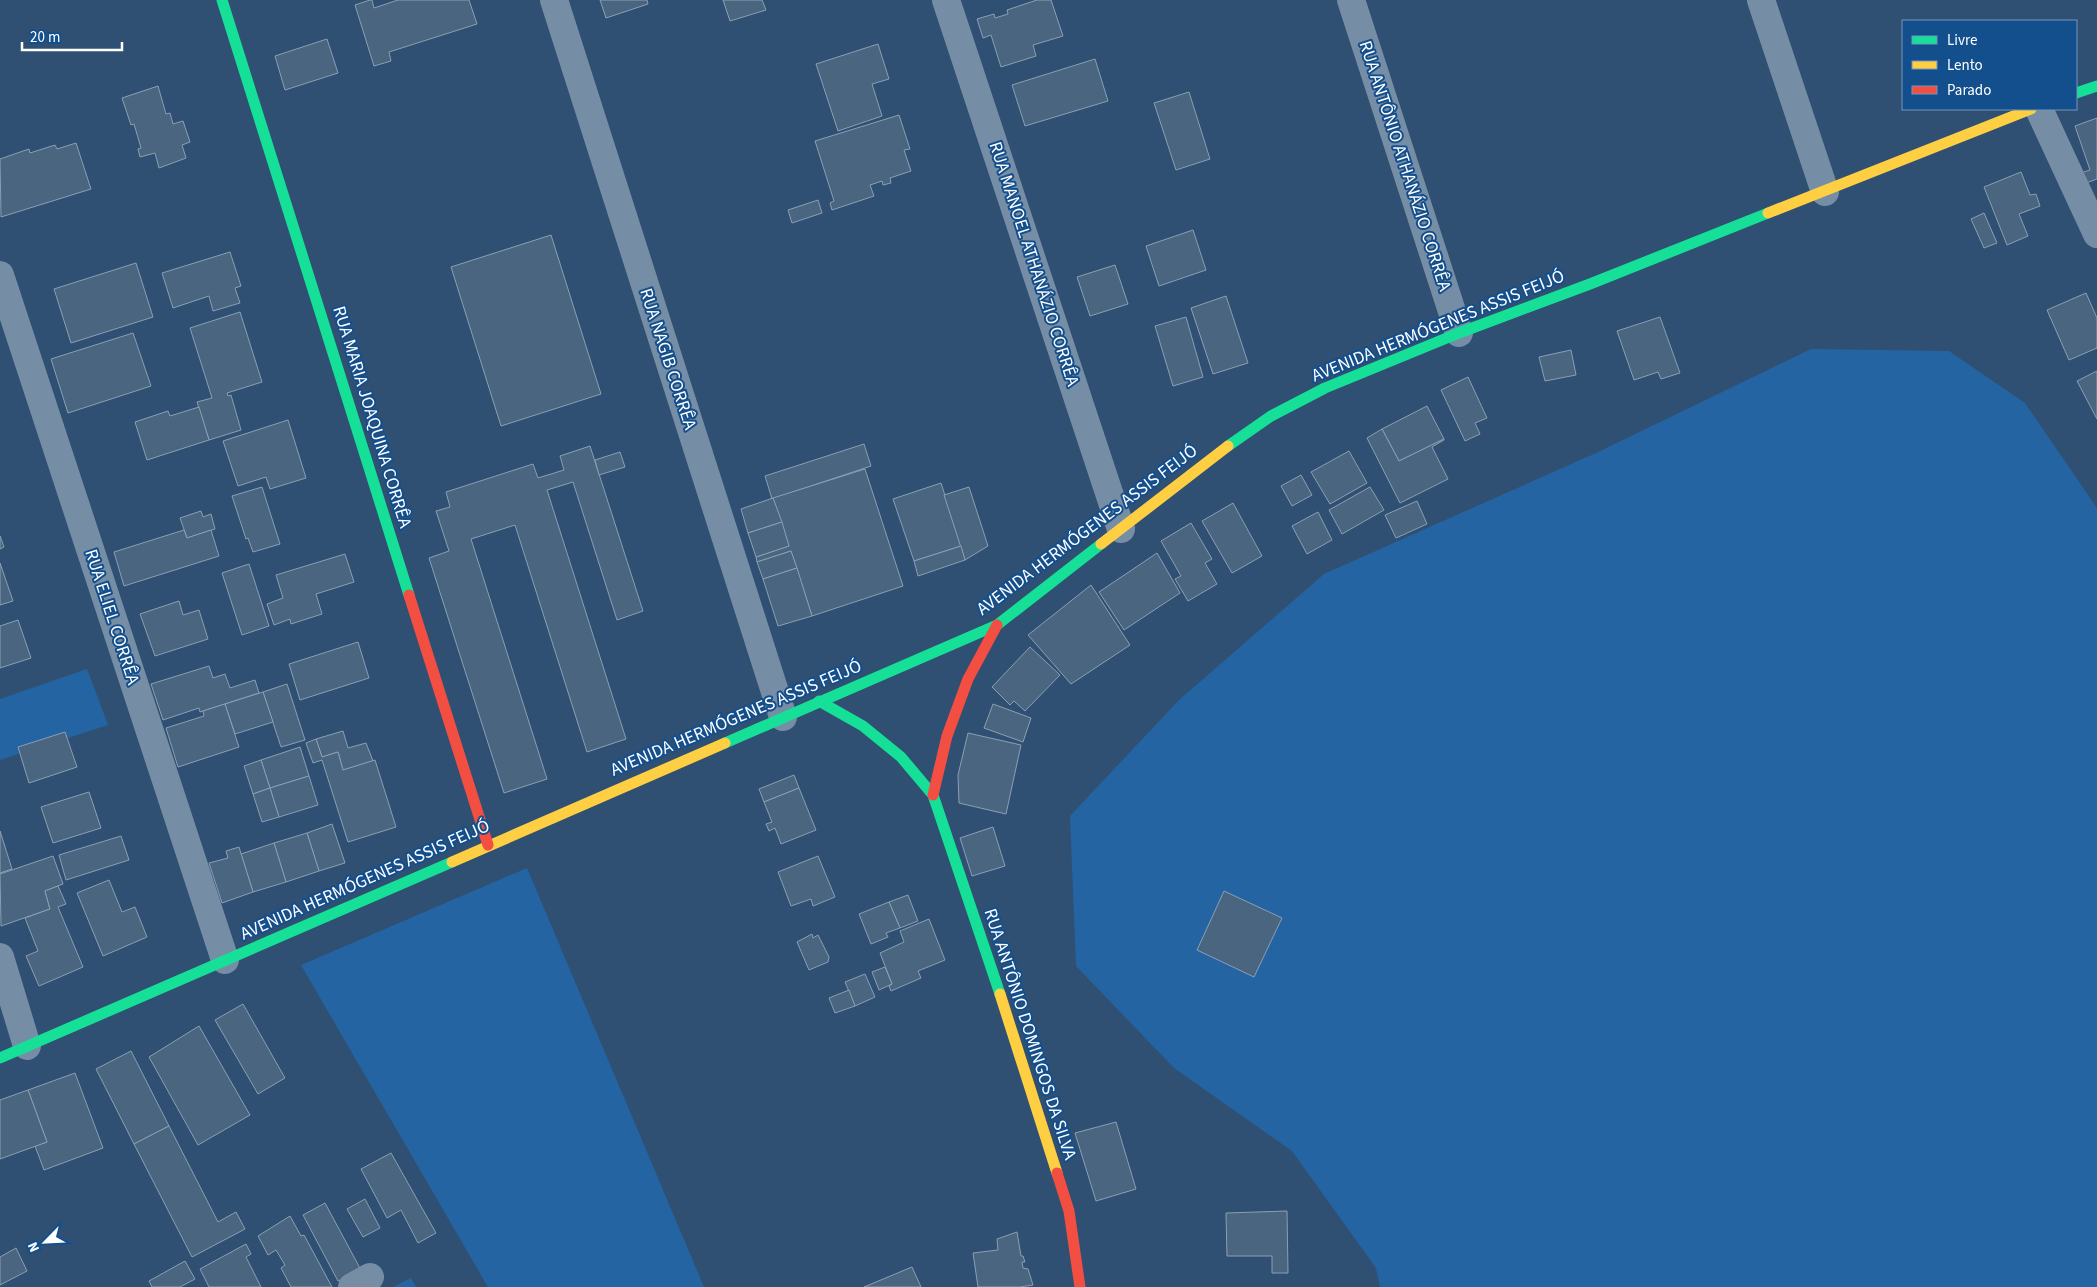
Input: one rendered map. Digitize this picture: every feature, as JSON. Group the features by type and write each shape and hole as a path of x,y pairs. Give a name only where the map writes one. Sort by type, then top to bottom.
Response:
{"main road":[{"name":"RUA MARIA JOAQUINA CORRÊA","path":"222,0 488,845"},
{"path":"2077,93 2097,86"},
{"name":"AVENIDA HERMÓGENES ASSIS FEIJÓ","path":"0,1058 997,625 1220,452 1271,416 1325,388 1459,333 1825,192 2029,110"},
{"path":"933,795 947,736 965,687 997,625"},
{"name":"RUA ANTÔNIO DOMINGOS DA SILVA","path":"820,701 863,726 901,757 933,795 1038,1109 1069,1212 1080,1287"}],"street":[{"name":"RUA NAGIB CORRÊA","path":"554,0 783,717"},
{"name":"RUA MANOEL ATHANÁZIO CORRÊA","path":"946,0 1121,529"},
{"name":"RUA ANTÔNIO ATHANÁZIO CORRÊA","path":"1351,0 1459,333"},
{"path":"1761,0 1825,192"},
{"path":"2039,110 2097,234"},
{"name":"RUA ELIEL CORRÊA","path":"0,274 225,960"},
{"path":"0,957 27,1046"}],"shaded area":[{"path":"1811,349 1949,351 2025,403 2097,508 2097,1287 1380,1287 1376,1268 1292,1151 1174,1068 1076,966 1070,816 1179,700 1324,574 1596,453"},
{"path":"87,669 108,725 0,760 0,699"},
{"path":"527,868 704,1287 488,1287 301,965"},
{"path":"411,1278 416,1287 393,1287"}],"building":[{"path":"372,0 374,8 398,0 469,0 477,24 389,52 391,61 374,66 355,5"},
{"path":"600,0 647,0 648,4 606,18"},
{"path":"723,0 762,0 766,10 730,21"},
{"path":"1037,0 1051,0 1063,36 1033,45 1036,56 1001,67 991,35 983,38 977,19 994,14 995,18 1008,14 1007,10"},
{"path":"327,39 338,73 285,90 275,56"},
{"path":"878,44 889,79 872,84 882,116 838,131 816,64"},
{"path":"1095,59 1108,101 1025,126 1012,85"},
{"path":"158,86 166,114 170,113 173,124 183,121 190,142 182,145 186,158 159,168 155,153 140,157 138,149 141,148 134,124 131,125 122,98"},
{"path":"1189,92 1210,159 1176,170 1154,103"},
{"path":"899,115 910,149 904,150 911,171 890,178 891,183 883,185 882,181 870,185 874,196 832,210 830,203 834,201 815,141"},
{"path":"2097,118 2097,179 2078,186 2074,175 2090,170 2075,126"},
{"path":"76,143 91,189 1,217 0,159 29,149 30,153 55,145 57,149"},
{"path":"2021,172 2030,195 2036,194 2040,206 2019,214 2028,236 2007,245 1984,187"},
{"path":"818,200 822,213 792,223 788,210"},
{"path":"1984,213 1997,243 1984,248 1971,219"},
{"path":"1193,230 1206,270 1159,286 1146,246"},
{"path":"551,235 601,394 501,426 451,267"},
{"path":"230,252 241,286 235,288 240,303 213,311 209,296 173,308 162,273"},
{"path":"136,263 153,317 71,343 54,289"},
{"path":"1115,265 1128,304 1090,316 1077,277"},
{"path":"2086,293 2097,318 2097,348 2069,360 2047,310"},
{"path":"1226,296 1248,363 1213,374 1191,308"},
{"path":"240,312 262,382 227,393 228,396 231,395 241,430 209,440 197,402 212,398 190,328"},
{"path":"1186,317 1203,377 1173,386 1155,326"},
{"path":"1660,317 1680,373 1661,379 1658,372 1634,380 1617,331"},
{"path":"133,333 151,386 68,413 51,359"},
{"path":"1571,350 1576,375 1545,381 1539,357"},
{"path":"2097,371 2097,419 2077,381"},
{"path":"1468,377 1487,418 1475,423 1480,434 1465,441 1441,390"},
{"path":"1427,406 1444,439 1399,461 1382,429"},
{"path":"199,407 209,440 147,460 135,422 168,411 170,416"},
{"path":"288,420 306,478 270,489 266,477 238,486 223,441"},
{"path":"1382,429 1399,461 1444,439 1432,447 1448,479 1400,503 1367,438"},
{"path":"864,444 871,466 772,499 765,476"},
{"path":"590,446 643,611 617,620 573,482 547,490 626,739 587,752 515,525 471,539 547,779 504,793 429,558 449,551 436,511 450,507 446,492 533,464 538,478 564,470 560,456"},
{"path":"1349,451 1367,483 1330,504 1311,472"},
{"path":"620,452 625,467 599,475 595,460"},
{"path":"865,469 903,586 812,616 791,551 757,562 756,557 789,546 773,498"},
{"path":"1301,475 1312,495 1292,506 1281,486"},
{"path":"941,483 961,546 914,561 893,499"},
{"path":"262,487 280,544 253,552 248,538 246,539 232,496"},
{"path":"969,487 988,546 965,560 944,495"},
{"path":"1370,487 1384,510 1342,534 1329,510"},
{"path":"773,498 782,522 748,533 741,509"},
{"path":"1417,501 1427,524 1396,538 1385,515"},
{"path":"1233,503 1262,556 1232,573 1202,521"},
{"path":"201,511 203,517 211,514 215,529 187,538 180,518"},
{"path":"1318,512 1332,540 1307,554 1292,526"},
{"path":"782,522 789,546 756,557 748,533"},
{"path":"1191,523 1212,559 1205,563 1217,584 1188,601 1175,579 1181,576 1161,541"},
{"path":"184,530 187,538 211,530 219,556 124,586 114,552"},
{"path":"0,536 4,547 0,549"},
{"path":"961,546 965,560 918,576 914,561"},
{"path":"791,551 797,568 763,579 757,562"},
{"path":"1157,553 1180,593 1124,630 1099,592"},
{"path":"345,554 354,582 316,594 322,614 291,624 290,619 274,625 267,604 283,598 276,575"},
{"path":"0,563 13,601 0,605"},
{"path":"249,564 269,626 242,635 222,573"},
{"path":"797,568 812,616 778,626 763,579"},
{"path":"1091,585 1130,645 1071,684 1028,635"},
{"path":"179,601 183,615 199,610 208,639 155,656 140,614"},
{"path":"18,620 31,658 0,668 0,626"},
{"path":"358,642 369,678 300,700 289,664"},
{"path":"1030,647 1060,675 1025,711 1014,701 1010,705 992,687"},
{"path":"209,666 213,678 225,674 230,688 255,680 259,693 200,712 199,708 163,720 151,684"},
{"path":"287,684 305,740 281,747 263,692"},
{"path":"263,692 273,722 235,734 225,704"},
{"path":"225,704 239,747 178,767 166,728 204,716 203,711"},
{"path":"993,704 1031,718 1023,742 984,728"},
{"path":"343,731 348,748 366,743 373,761 343,770 338,752 322,757 316,739"},
{"path":"65,732 77,767 29,783 18,747"},
{"path":"968,733 1021,745 1006,814 959,803 958,775"},
{"path":"316,739 322,757 338,752 343,770 375,760 396,827 348,842 322,760 313,763 306,743"},
{"path":"300,747 309,776 270,788 261,760"},
{"path":"261,760 270,788 253,794 244,766"},
{"path":"794,775 799,788 764,802 759,789"},
{"path":"309,776 318,805 279,817 270,788"},
{"path":"270,788 279,817 262,822 253,794"},
{"path":"799,788 816,830 781,844 775,828 769,831 766,824 772,822 764,802"},
{"path":"89,792 101,828 53,843 41,807"},
{"path":"332,824 345,863 319,871 307,833"},
{"path":"993,827 1005,866 972,876 960,838"},
{"path":"0,831 12,869 0,873"},
{"path":"307,833 319,871 286,882 274,843"},
{"path":"121,836 129,860 66,880 59,855"},
{"path":"274,843 286,882 253,892 241,854"},
{"path":"239,847 253,892 222,903 209,863 228,858 226,851"},
{"path":"53,856 63,884 45,891 50,909 1,926 0,874"},
{"path":"818,856 835,897 813,906 811,899 791,906 778,872"},
{"path":"109,880 122,912 135,907 147,937 103,956 77,893"},
{"path":"58,886 66,904 58,907 83,967 39,986 26,956 38,951 25,918 50,909 45,891"},
{"path":"1224,891 1282,918 1254,977 1197,950"},
{"path":"908,895 918,921 900,928 889,902"},
{"path":"889,902 900,928 886,933 888,937 871,944 859,914"},
{"path":"929,919 945,960 918,971 921,978 891,991 889,986 892,984 880,953 904,942 900,931"},
{"path":"812,934 813,938 818,935 829,957 828,962 809,970 797,942"},
{"path":"885,967 892,984 879,990 872,972"},
{"path":"865,974 875,997 855,1006 845,982"},
{"path":"849,990 855,1006 835,1013 829,998"},
{"path":"243,1004 285,1078 258,1094 215,1020"},
{"path":"199,1026 250,1115 198,1145 149,1057"},
{"path":"131,1051 169,1126 134,1144 96,1069"},
{"path":"75,1073 103,1148 44,1170 35,1146 47,1142 28,1090"},
{"path":"28,1090 47,1142 0,1159 0,1100"},
{"path":"1116,1122 1136,1189 1096,1201 1075,1133"},
{"path":"169,1126 218,1222 236,1212 245,1229 192,1257 134,1144"},
{"path":"391,1153 436,1233 418,1243 401,1210 387,1218 361,1169"},
{"path":"365,1199 380,1228 363,1237 347,1209"},
{"path":"325,1203 361,1270 338,1281 303,1215"},
{"path":"1287,1211 1288,1273 1272,1273 1272,1256 1227,1256 1226,1213"},
{"path":"290,1216 301,1236 304,1235 332,1287 291,1287 281,1268 285,1265 276,1250 268,1255 258,1236"},
{"path":"1017,1232 1021,1256 1023,1256 1025,1262 1022,1262 1023,1268 1028,1269 1033,1285 1020,1287 978,1287 973,1253 998,1250 997,1239"},
{"path":"246,1244 251,1254 246,1257 261,1287 209,1287 200,1269"},
{"path":"16,1248 27,1271 0,1285 0,1257"},
{"path":"185,1261 195,1279 180,1287 152,1287 149,1281"},
{"path":"912,1267 921,1287 864,1287"}],"traffic: fast":[{"path":"222,0 409,595"},
{"path":"2077,93 2097,86"},
{"path":"1228,446 1271,416 1325,388 1459,333 1590,284 1768,213"},
{"path":"725,743 997,625 1101,544"},
{"path":"819,701 863,726 901,757 933,795 1000,994"},
{"path":"0,1058 452,862"}],"traffic: slow":[{"path":"1768,213 2028,110"},
{"path":"1101,544 1228,446"},
{"path":"452,862 725,743"},
{"path":"1000,994 1057,1173"}],"traffic: jam":[{"path":"409,595 488,845"},
{"path":"933,795 947,736 968,679 997,625"},
{"path":"1057,1173 1069,1211 1080,1287"}]}
